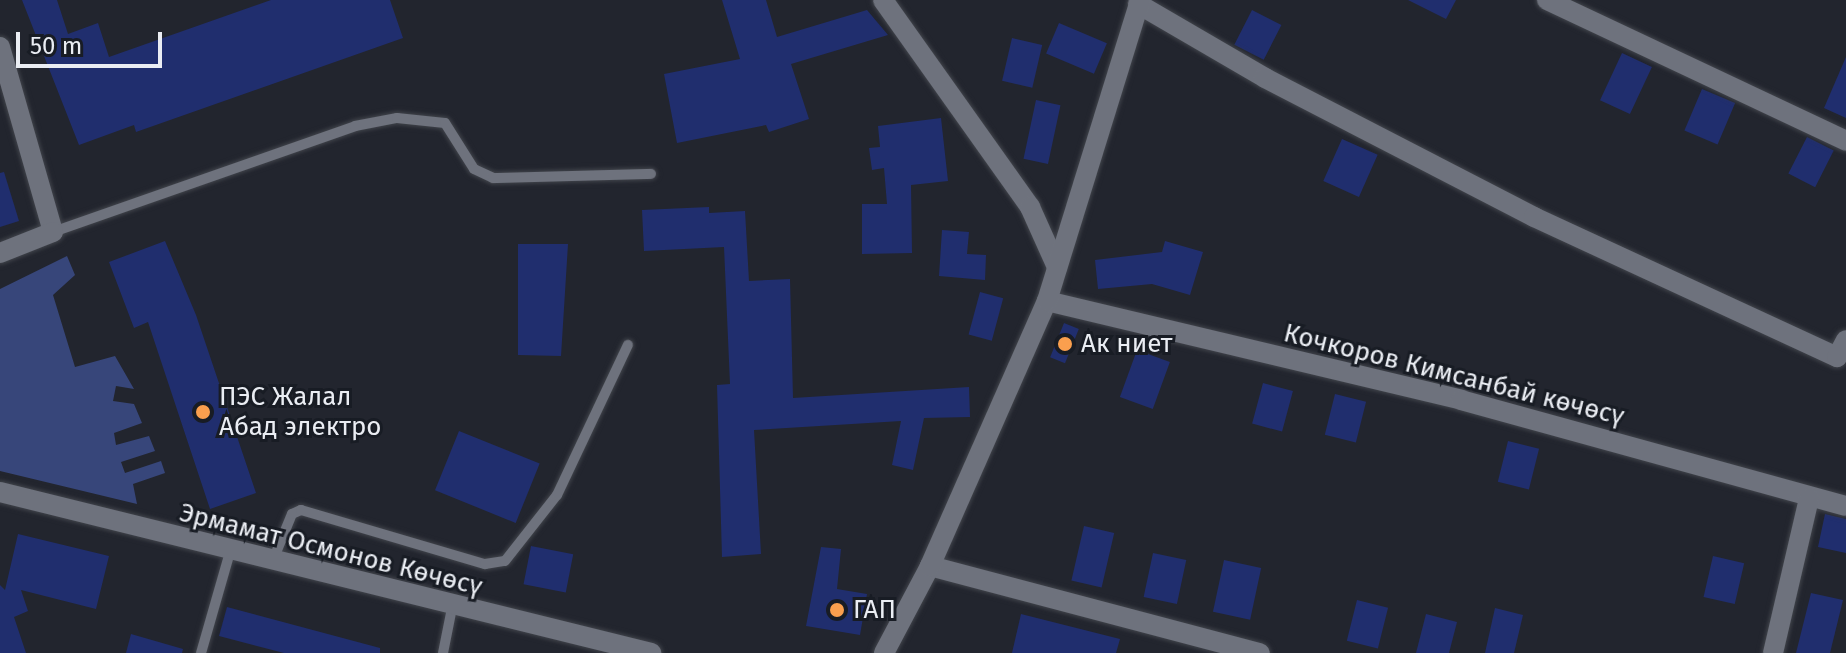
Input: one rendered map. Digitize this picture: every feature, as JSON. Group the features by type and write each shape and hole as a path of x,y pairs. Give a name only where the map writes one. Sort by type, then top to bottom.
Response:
{"street":[{"path":"883,0 1007,172 1057,267"},
{"path":"1547,0 1846,141"},
{"path":"884,653 930,566 1047,301 1139,2 1265,78 1534,217 1837,357 1846,340"},
{"path":"0,47 53,232 0,253"},
{"name":"Кочкоров Кимсанбай көчөсү","path":"1047,301 1461,400 1846,506"},
{"name":"Эрмамат Осмонов Көчөсү","path":"0,492 452,608 651,653"},
{"path":"1773,653 1809,498"},
{"path":"930,566 1260,653"}],"lane":[{"path":"53,232 355,126 397,118 445,123 474,169 493,178 651,174"},
{"path":"272,562 292,514 301,510 485,564 505,561 557,495 628,345"},
{"path":"201,653 230,552"},
{"path":"443,653 452,608"}],"shaded area":[{"path":"67,256 75,275 53,295 75,367 115,356 134,389 116,386 113,401 134,404 142,423 114,433 116,445 149,436 155,451 121,462 125,473 161,461 165,473 133,484 137,504 0,471 0,289"}],"building":[{"path":"22,0 57,0 68,34 98,23 109,57 271,0 390,0 403,38 136,132 134,125 79,145"},
{"path":"722,0 766,0 777,37 867,10 888,35 791,64 809,119 769,132 766,125 677,143 664,74 740,59"},
{"path":"1408,0 1456,0 1446,19"},
{"path":"1252,10 1281,25 1264,60 1234,45"},
{"path":"1059,23 1107,43 1094,74 1046,53"},
{"path":"1012,38 1042,45 1032,88 1002,81"},
{"path":"1622,53 1652,67 1630,114 1600,100"},
{"path":"1846,57 1846,118 1824,108"},
{"path":"1702,89 1735,103 1718,144 1684,130"},
{"path":"1036,100 1060,105 1048,164 1024,159"},
{"path":"941,118 948,181 911,185 912,253 862,254 862,204 887,204 884,168 872,170 869,148 880,147 878,126"},
{"path":"1807,137 1834,151 1815,187 1788,174"},
{"path":"1342,139 1378,155 1359,197 1323,181"},
{"path":"4,172 19,221 0,227 0,173"},
{"path":"709,207 709,213 745,211 749,281 790,279 793,398 969,387 970,417 924,418 913,470 892,465 901,421 754,430 761,554 722,557 717,385 730,384 724,247 644,251 642,210"},
{"path":"942,230 969,232 967,254 986,255 985,280 939,276"},
{"name":"ПЭС Жалал Абад электро","path":"165,241 196,315 256,493 210,509 148,322 134,328 109,262"},
{"path":"1165,241 1203,252 1190,295 1152,284 1098,289 1095,260 1162,252"},
{"path":"518,244 568,244 561,356 518,355"},
{"path":"980,292 1003,298 992,341 969,335"},
{"name":"Ак ниет","path":"1064,323 1079,329 1065,363 1050,357"},
{"path":"1137,350 1170,362 1153,409 1120,397"},
{"path":"1263,383 1293,391 1282,432 1252,424"},
{"path":"1335,394 1366,402 1356,442 1325,435"},
{"path":"459,431 540,464 516,523 435,490"},
{"path":"1508,441 1539,449 1529,489 1498,482"},
{"path":"1825,514 1846,519 1846,553 1818,547"},
{"path":"1084,526 1114,533 1102,588 1071,581"},
{"path":"18,534 109,556 96,609 21,590 28,611 14,617 26,653 0,653 0,585 5,590"},
{"path":"531,546 573,554 566,592 524,584"},
{"name":"ГАП","path":"821,547 841,549 837,589 867,594 860,635 806,626"},
{"path":"1153,553 1186,560 1177,604 1144,597"},
{"path":"1713,556 1744,563 1735,604 1704,597"},
{"path":"1224,560 1261,568 1250,620 1213,612"},
{"path":"1811,593 1843,600 1830,653 1796,653"},
{"path":"1357,600 1388,608 1378,648 1347,641"},
{"path":"227,607 380,648 380,653 284,653 219,636"},
{"path":"1495,608 1523,615 1514,653 1485,653"},
{"path":"1021,614 1120,639 1116,653 1012,653"},
{"path":"1426,614 1457,622 1449,653 1416,653"},
{"path":"131,634 183,649 182,653 126,653"}],"place":[{"name":"Ак ниет","path":"1065,344"},
{"name":"ПЭС Жалал Абад электро","path":"203,412"},
{"name":"ГАП","path":"837,610"}]}
